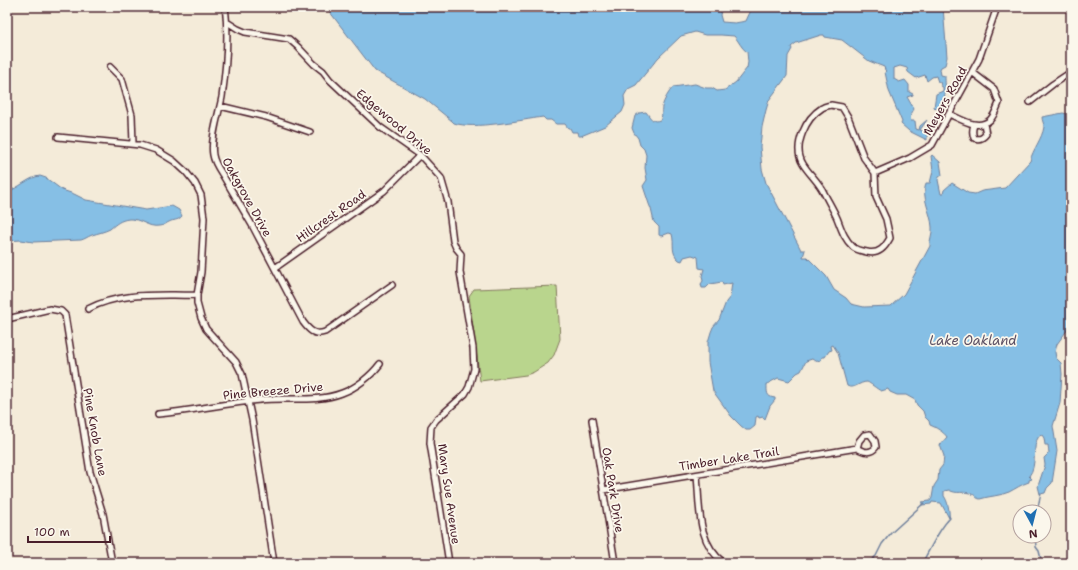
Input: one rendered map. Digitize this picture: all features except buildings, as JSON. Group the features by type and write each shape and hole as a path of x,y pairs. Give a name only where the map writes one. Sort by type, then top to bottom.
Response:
{"street":[{"name":"Oakgrove Drive","path":"225,7 228,22 225,67 220,106 212,146 214,159 216,166 252,225 303,322 310,331 316,334 322,333 332,328 392,286"},
{"name":"Meyers Road","path":"874,173 910,158 932,146 984,47 997,7"},
{"name":"Edgewood Drive","path":"228,22 245,32 289,39 380,127 420,155 441,178 448,202 453,241 461,254"},
{"path":"110,67 122,79 132,115 133,144"},
{"path":"949,114 974,125 984,124 991,120 999,103 994,89 972,72"},
{"path":"1030,102 1052,84 1071,72"},
{"path":"831,105 842,106 848,117 864,158 874,173 876,197 886,219 890,238 884,248 877,252 869,252 854,248 849,243 822,189 802,163 799,148 802,134 813,116 822,108 831,105"},
{"path":"220,106 266,117 310,132"},
{"path":"974,125 972,134 974,138 981,139 986,134 984,124"},
{"path":"58,137 133,144 156,150 186,172 195,183 201,195 203,207 201,272 197,295 201,318 206,329 236,362 242,374 249,401 274,563"},
{"name":"Hillcrest Road","path":"275,268 384,191 420,155"},
{"name":"Mary Sue Avenue","path":"448,563 430,435 431,427 436,420 465,394 469,387 474,369 473,348 460,272 461,254"},
{"path":"88,309 101,303 127,297 197,295"},
{"name":"Pine Knob Lane","path":"7,319 42,310 56,309 62,311 66,320 90,472 103,514 112,563"},
{"name":"Pine Breeze Drive","path":"158,414 181,412 249,401 316,398 342,393 365,380 380,364"},
{"name":"Oak Park Drive","path":"592,420 615,563"},
{"name":"Timber Lake Trail","path":"603,490 857,448"},
{"path":"697,475 700,522 711,549 717,558 724,563"}],"green space":[{"path":"557,286 560,339 554,355 548,363 526,375 480,381 469,296 474,289"}],"water":[{"name":"Lake Oakland","path":"326,7 722,7 720,15 722,22 735,23 746,21 751,10 748,7 943,7 947,57 945,65 940,69 941,75 945,76 945,90 944,98 940,106 936,109 934,107 936,94 943,91 943,87 941,86 940,82 938,82 936,76 927,81 925,75 916,78 908,72 907,68 900,66 894,68 894,79 899,82 905,80 909,85 909,92 913,94 907,97 914,109 910,119 911,121 915,121 916,129 919,130 920,126 927,120 920,130 922,131 929,129 927,140 909,131 901,124 902,122 889,91 884,67 869,61 842,40 821,35 796,43 791,47 792,49 788,56 787,76 769,100 766,110 762,127 760,147 762,169 766,183 801,250 805,250 803,257 807,257 826,276 834,290 846,298 851,304 864,307 891,306 904,294 930,246 932,227 925,200 925,189 926,183 930,183 933,171 931,156 932,155 940,162 942,175 938,180 941,194 943,194 944,190 952,183 968,193 975,194 982,191 1005,188 1030,161 1043,131 1044,126 1042,117 1063,113 1071,115 1071,318 1068,329 1057,344 1055,352 1056,358 1061,363 1062,374 1060,403 1053,426 1057,451 1052,483 1047,488 1045,493 1040,494 1038,486 1045,465 1044,458 1049,453 1048,445 1045,445 1042,435 1039,436 1035,445 1033,467 1029,476 1032,479 1029,480 1029,482 1009,492 980,499 973,494 966,492 955,492 949,490 944,491 949,518 941,503 932,502 931,504 922,505 922,502 930,501 932,498 934,486 938,480 939,470 943,465 944,456 940,445 947,437 946,435 930,425 923,411 917,405 915,400 906,395 897,395 890,392 888,389 881,391 867,382 852,387 847,386 838,353 833,345 831,346 832,350 829,351 825,357 822,357 820,361 815,361 812,359 806,361 801,371 789,381 778,378 767,384 768,394 770,397 775,398 775,400 770,406 765,419 763,417 756,417 755,426 750,430 746,430 731,416 713,391 708,362 708,342 713,327 719,320 726,302 730,297 732,283 723,285 722,282 710,284 706,288 702,288 701,284 703,281 702,276 704,269 699,268 698,257 692,255 684,257 682,261 679,260 674,251 672,234 669,233 661,236 659,235 659,227 654,222 643,186 647,180 645,168 646,155 632,128 635,116 639,113 646,112 653,120 660,120 662,107 673,87 695,84 706,88 712,88 717,91 725,90 736,82 747,68 748,62 747,52 743,49 734,36 705,35 695,32 681,36 658,58 636,85 628,89 624,96 625,105 622,112 605,126 578,136 577,132 572,132 565,124 556,124 551,120 546,120 543,117 485,125 462,125 454,123 425,99 375,71"},
{"path":"40,176 46,178 62,190 86,200 146,210 172,206 179,210 182,216 159,226 151,226 133,219 123,220 108,230 81,240 33,242 21,240 7,241 7,192 32,178"}],"waterway":[{"path":"1039,504 1041,493"},
{"path":"868,563 876,556 882,544 891,533 924,503"},
{"path":"922,563 938,534 950,518 949,516"},
{"path":"1036,544 1042,563"}]}
